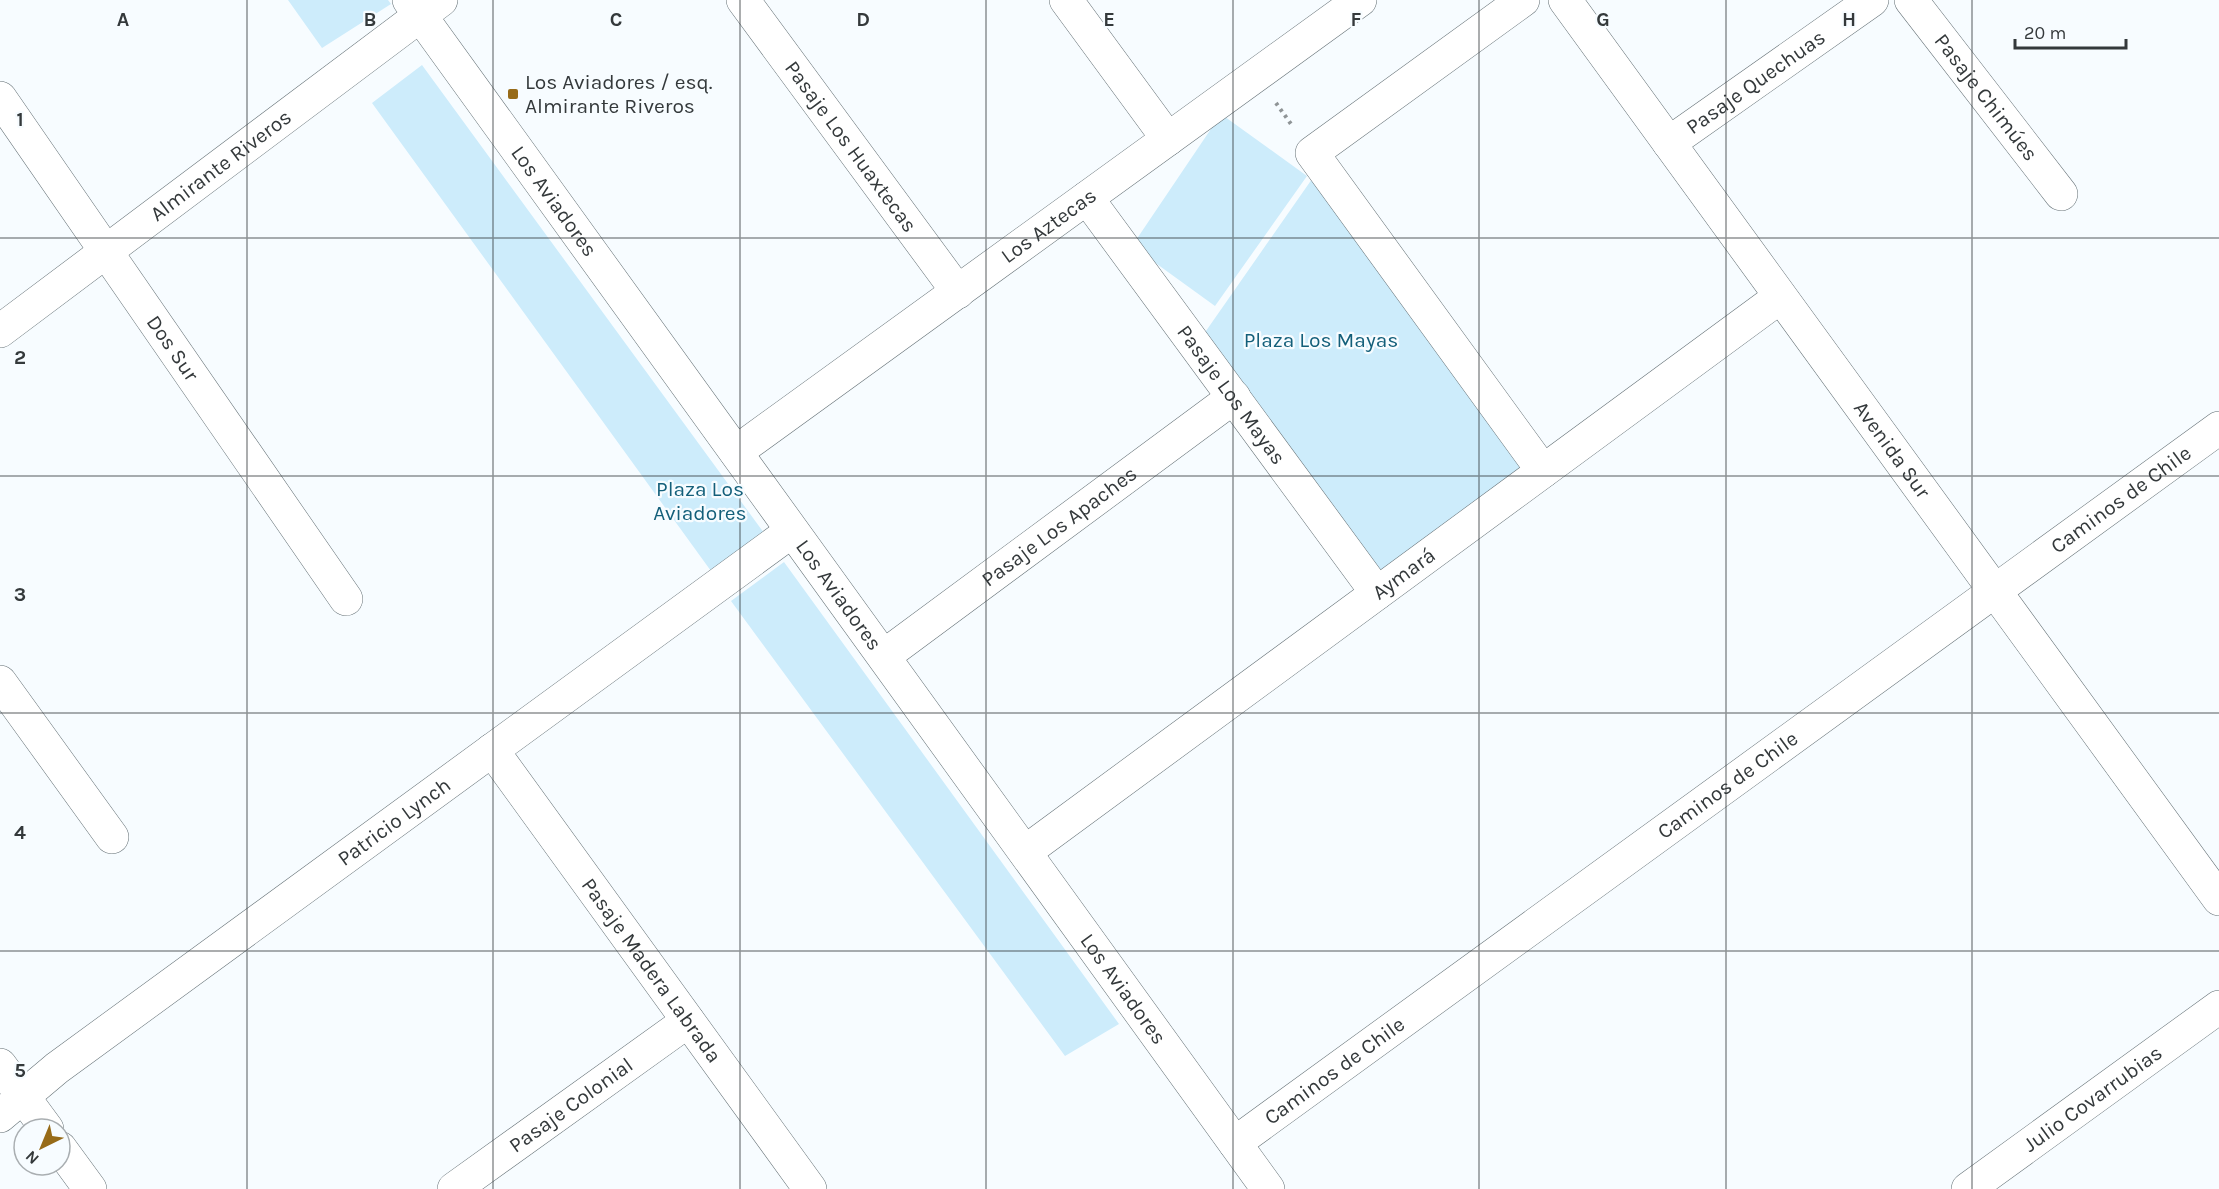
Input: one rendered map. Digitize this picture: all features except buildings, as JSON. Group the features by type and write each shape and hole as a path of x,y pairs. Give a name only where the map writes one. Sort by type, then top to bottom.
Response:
{"street":[{"name":"Pasaje Los Huaxtecas","path":"743,0 958,292"},
{"path":"1066,0 1168,139"},
{"name":"Los Aztecas","path":"736,452 1360,0"},
{"path":"1523,0 1312,153 1543,471"},
{"name":"Avenida Sur","path":"1565,0 2219,899"},
{"name":"Pasaje Quechuas","path":"1669,143 1872,0"},
{"name":"Pasaje Chimúes","path":"1911,0 2061,194"},
{"name":"Almirante Riveros","path":"0,331 106,252 424,5"},
{"name":"Los Aviadores","path":"424,5 792,531 1268,1189"},
{"name":"Dos Sur","path":"0,98 346,598"},
{"name":"Pasaje Los Mayas","path":"1087,198 1377,593"},
{"name":"Aymará","path":"1025,852 1780,297"},
{"name":"Pasaje Los Apaches","path":"884,656 1234,397"},
{"name":"Caminos de Chile","path":"1235,1143 2219,428"},
{"name":"Patricio Lynch","path":"12,1106 57,1068 792,531"},
{"path":"0,682 112,837"},
{"name":"Pasaje Madera Labrada","path":"492,750 810,1189"},
{"name":"Julio Covarrubias","path":"1968,1189 2219,1007"},
{"name":"Pasaje Colonial","path":"454,1189 688,1021"},
{"path":"0,1065 12,1106 28,1117"},
{"path":"72,1164 90,1189"}],"path":[{"path":"1256,75 1312,153"}],"green space":[{"path":"288,0 388,0 391,4 322,48"},
{"name":"Plaza Los Aviadores","path":"422,65 764,533 711,571 372,103"},
{"path":"1221,114 1307,176 1215,306 1132,246"},
{"name":"Plaza Los Mayas","path":"1319,169 1534,470 1377,584 1199,341"},
{"name":"Plaza Los Aviadores","path":"784,562 1119,1024 1065,1056 731,601"}],"place":[{"name":"Los Aviadores / esq. Almirante Riveros","path":"513,94"}]}
